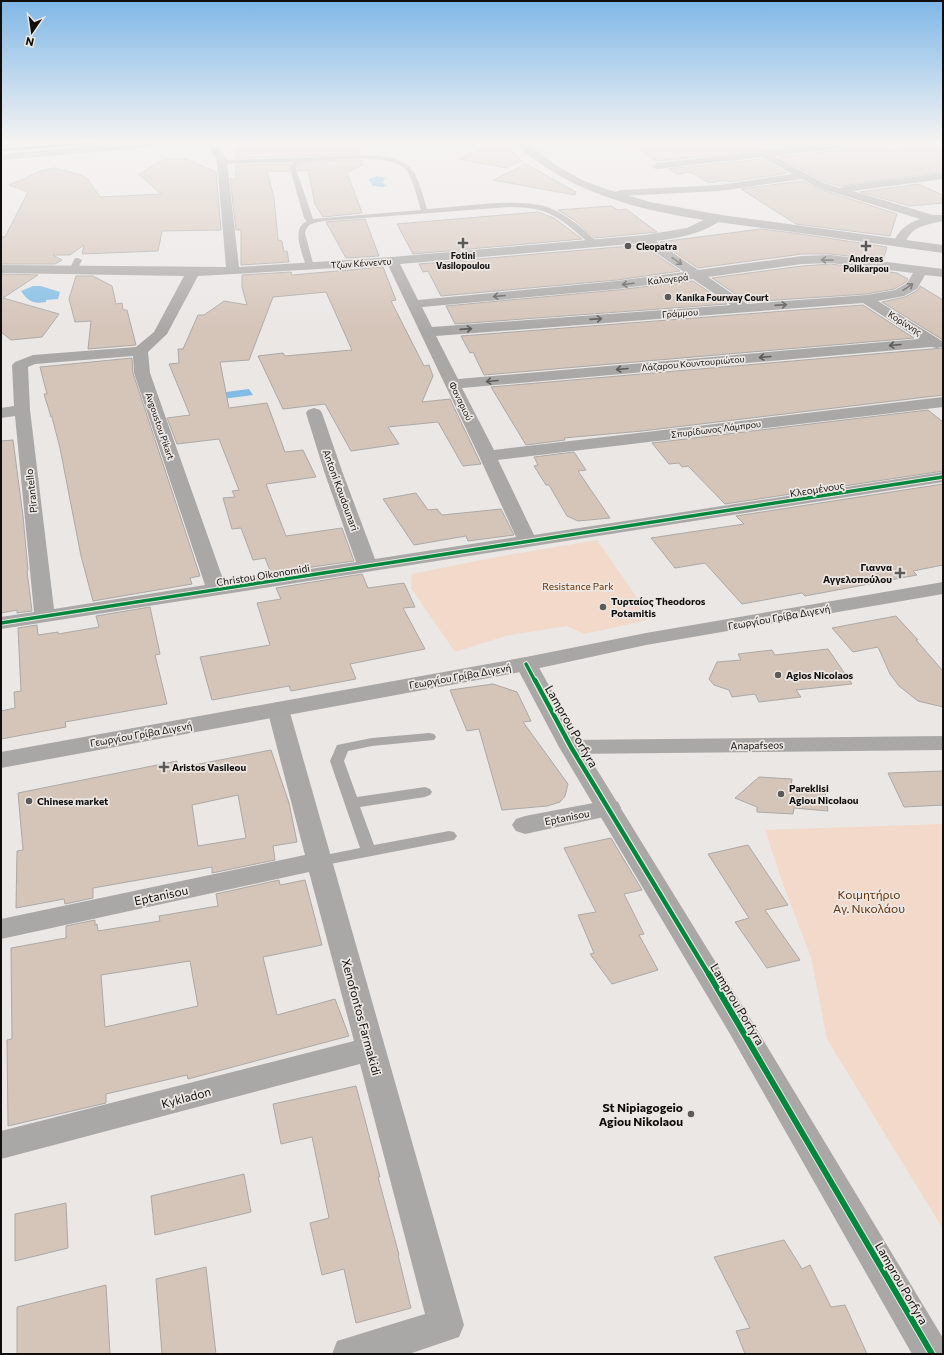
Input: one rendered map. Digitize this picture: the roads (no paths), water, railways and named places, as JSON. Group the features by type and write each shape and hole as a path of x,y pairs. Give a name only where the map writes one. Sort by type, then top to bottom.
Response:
{"main road":[{"path":"647,204 716,218 943,249"},
{"path":"664,204 716,218"},
{"name":"Γεωργίου Γρίβα Διγενή","path":"1,760 526,664 646,639 943,588"}],"street":[{"path":"226,204 233,271"},
{"path":"889,204 938,218"},
{"name":"Τζων Κέννεντυ","path":"1,269 75,265 193,272 310,267 645,239 692,231 707,225 716,218"},
{"path":"899,243 901,236 908,229 938,218"},
{"path":"645,239 744,308"},
{"name":"Καλογερά","path":"414,304 617,285 802,260 831,259 943,273"},
{"name":"Φαναριού","path":"392,261 488,456 528,542"},
{"name":"Γράμμου","path":"427,332 866,299 899,293 912,286 921,270"},
{"path":"140,351 160,334 193,272"},
{"name":"Κορίννης","path":"866,299 938,345"},
{"name":"Λάζαρου Κουντουριώτου","path":"453,384 938,345"},
{"name":"Pirantello","path":"45,616 22,410 20,365 33,360 140,351"},
{"name":"Avgoustou Pikart","path":"140,351 142,373 217,590"},
{"name":"Σπυρίδωνος Λάμπρου","path":"488,456 941,404"},
{"path":"1,413 22,410"},
{"name":"Antoni Koudounari","path":"314,413 333,471 368,567"},
{"name":"Κλεομένους","path":"528,542 943,477"},
{"name":"Christou Oikonomidi","path":"1,623 528,542"},
{"name":"Lamprou Porfyra","path":"526,664 571,747 744,1033 932,1354"},
{"name":"Xenofontos Farmakidi","path":"278,709 446,1325 350,1354"},
{"name":"Anapafseos","path":"571,747 943,743"},
{"name":"Eptanisou","path":"525,825 609,808"},
{"name":"Eptanisou","path":"1,929 320,861"},
{"name":"Kykladon","path":"1,1145 371,1049"}],"lane":[{"path":"304,204 308,218 311,221"},
{"path":"422,204 425,212"},
{"path":"310,267 301,233 301,227 311,221 324,219 509,205 538,207 561,216 595,244"},
{"path":"368,850 337,761 342,748 372,742 429,737"},
{"path":"352,803 425,792"},
{"path":"320,861 368,850 450,836"}],"water":[{"path":"33,286 41,286 60,292 58,299 46,300 46,302 42,303 34,302 26,298 21,291"},
{"path":"249,389 253,395 215,400 211,394"}],"place":[{"name":"Fotini Vasilopoulou","path":"463,243"},
{"name":"Cleopatra","path":"628,246"},
{"name":"Andreas Polikarpou","path":"866,246"},
{"name":"Kanika Fourway Court","path":"668,297"},
{"name":"Γιαννα Αγγελοπούλου","path":"900,573"},
{"name":"Τυρταίος Theodoros Potamitis","path":"603,607"},
{"name":"Agios Nicolaos","path":"778,675"},
{"name":"Aristos Vasileou","path":"164,767"},
{"name":"Pareklisi Agiou Nicolaou","path":"781,794"},
{"name":"Chinese market","path":"29,801"},
{"name":"St Nipiagogeio Agiou Nikolaou","path":"691,1114"}],"park label":[{"name":"Resistance Park","path":"578,586"},
{"name":"Κοιμητήριο Αγ. Νικολάου","path":"869,901"}]}
